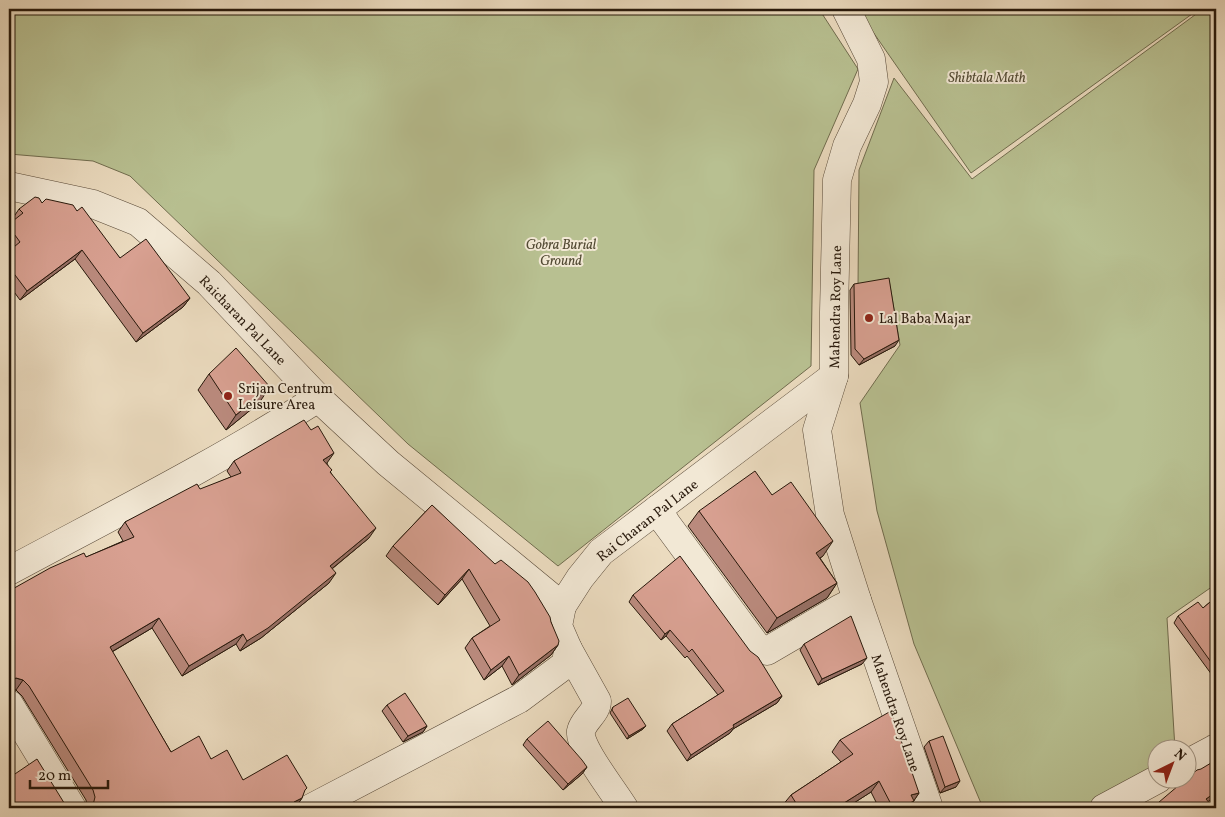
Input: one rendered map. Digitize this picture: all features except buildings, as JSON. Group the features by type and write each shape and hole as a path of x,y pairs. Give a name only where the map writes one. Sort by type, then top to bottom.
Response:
{"street":[{"name":"Mahendra Roy Lane","path":"846,9 871,59 874,82 868,104 847,146 837,180 834,376 817,430 830,515 857,600 929,808"},
{"name":"Raicharan Pal Lane","path":"9,186 93,204 138,222 208,283 318,398 388,463 562,606"},
{"name":"Rai Charan Pal Lane","path":"624,808 592,760 581,736 581,731 595,709 597,700 568,649 558,626 562,606 580,578 601,552 834,376"},
{"path":"9,570 215,460 318,398"},
{"path":"658,509 666,523 758,648 766,651 857,600"},
{"path":"311,808 519,699 566,664 568,649"},
{"path":"9,704 72,808"},
{"path":"1198,758 1216,748"},
{"path":"1104,808 1148,784"}],"green space":[{"name":"Gobra Burial Ground","path":"9,9 819,9 858,69 814,170 811,366 558,566 408,444 130,176 93,161 9,154"},
{"name":"Shibtala Math","path":"857,9 1199,9 971,173"},
{"path":"1203,9 1216,9 1216,584 1167,618 1174,740 1148,740 1148,771 1085,808 983,808 914,644 877,511 860,403 900,345 889,280 858,287 859,170 894,78 972,179"}],"place":[{"name":"Lal Baba Majar","path":"869,318"},
{"name":"Srijan Centrum Leisure Area","path":"228,396"}]}
